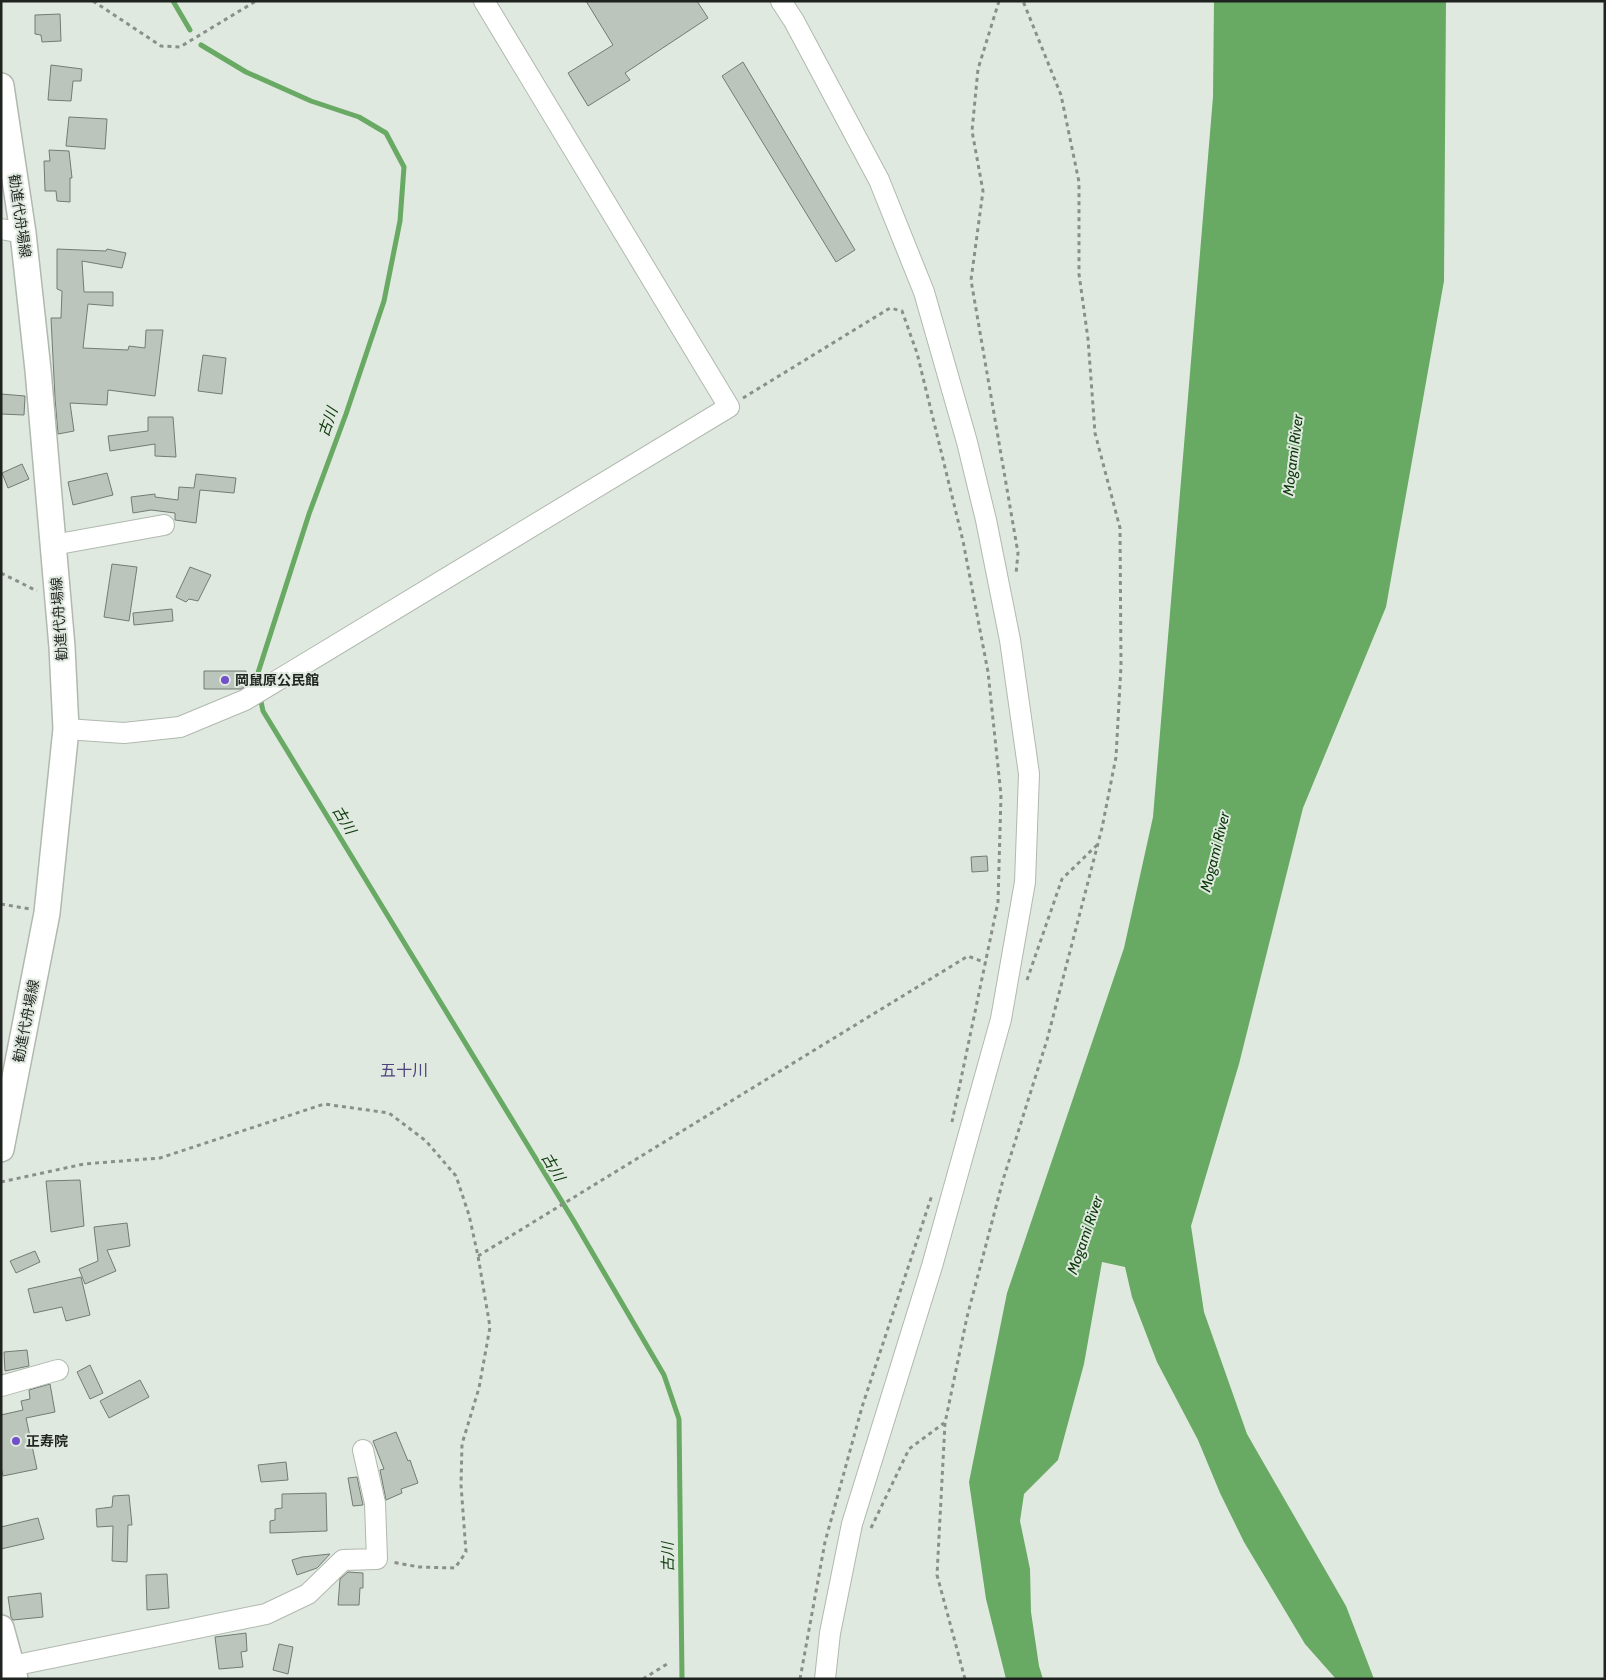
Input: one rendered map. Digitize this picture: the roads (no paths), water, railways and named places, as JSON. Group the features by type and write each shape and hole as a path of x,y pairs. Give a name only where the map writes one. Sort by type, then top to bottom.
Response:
{"main road":[{"name":"勧進代舟場線","path":"1,86 12,231 38,370 62,647 66,729 48,912 1,1149"},
{"path":"1,1628 13,1672"}],"street":[{"path":"66,729 124,732 180,727 245,700 729,407 484,1"},
{"path":"781,1 879,180 924,292 967,442 986,520 1010,640 1029,774 1025,882 1002,1019 932,1266 852,1524 830,1633 825,1679"},
{"path":"53,545 164,525"},
{"path":"1,1386 58,1370"},
{"path":"13,1672 266,1614 308,1594 343,1560 377,1559 375,1503 363,1450"},
{"path":"811,1679 830,1633"}],"water":[{"name":"Mogami River","path":"1214,1 1446,1 1444,281 1386,607 1303,808 1239,1064 1191,1226 1204,1312 1247,1434 1346,1606 1374,1679 1336,1679 1305,1644 1244,1542 1220,1493 1198,1440 1157,1362 1132,1297 1125,1267 1102,1262 1084,1364 1058,1460 1024,1494 1020,1521 1030,1569 1031,1612 1039,1666 1043,1679 1006,1679 986,1599 969,1482 1007,1293 1124,948 1153,817 1213,97"}],"waterway":[{"name":"古川","path":"173,1 190,30"},
{"name":"古川","path":"201,45 246,72 311,101 359,117 386,133 404,167 400,221 384,301 346,414 309,514 256,679 258,688"},
{"name":"古川","path":"260,697 263,711 575,1223 664,1375 679,1419 682,1679"}],"place":[{"name":"岡鼠原公民館","path":"225,680"},
{"name":"正寿院","path":"16,1441"}],"district":[{"name":"五十川","path":"404,1070"}]}
